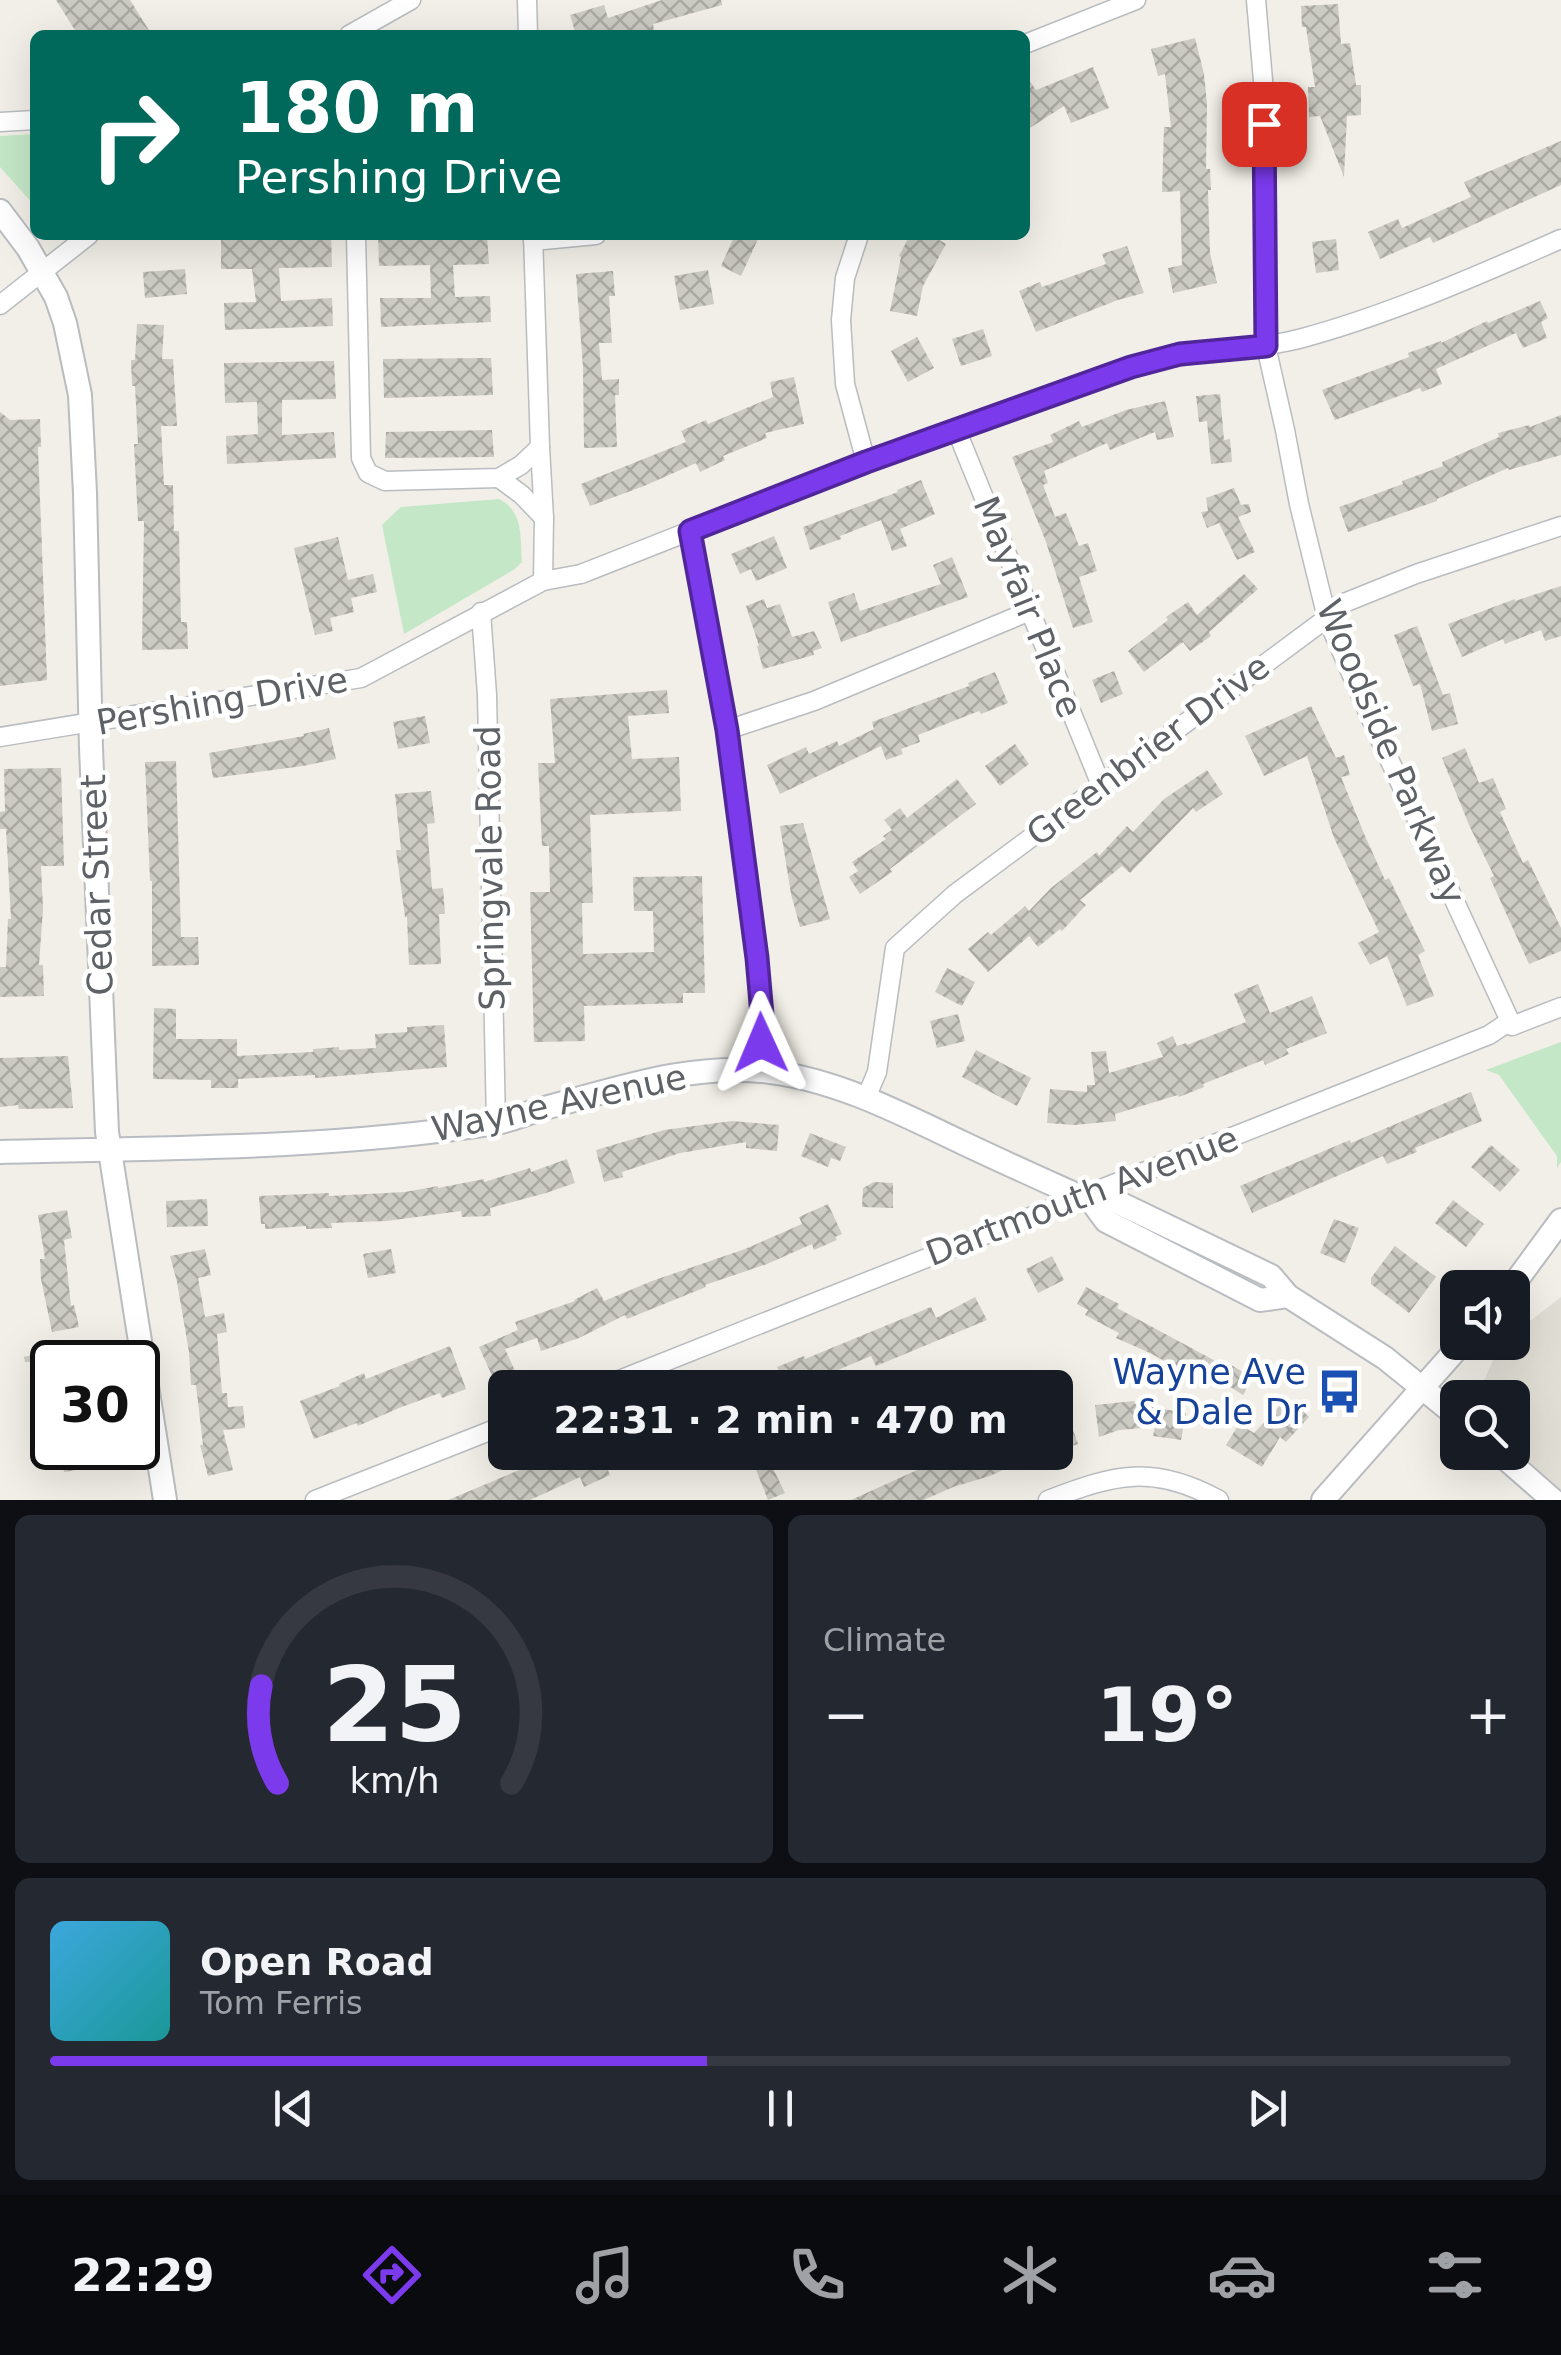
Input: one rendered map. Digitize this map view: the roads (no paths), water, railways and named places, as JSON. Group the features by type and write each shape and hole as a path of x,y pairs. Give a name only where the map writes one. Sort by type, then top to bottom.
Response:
{"street":[{"path":"359,30 411,0"},
{"path":"527,0 528,30"},
{"path":"1077,24 1084,0"},
{"path":"1030,42 1136,0"},
{"name":"Woodside Parkway","path":"1256,0 1264,92 1266,346 1327,618 1510,1021"},
{"path":"0,122 30,120"},
{"name":"Cedar Street","path":"0,211 44,272 65,323 80,395 105,1108 165,1500"},
{"name":"Pershing Drive","path":"0,737 360,678 543,581 580,574 956,429 1131,367 1180,354 1266,346 1358,322 1561,239"},
{"path":"0,305 83,240"},
{"path":"356,240 360,458 368,473 385,481 498,478 521,465 540,447"},
{"path":"533,240 543,581"},
{"path":"857,240 845,278 841,320 845,384 866,462"},
{"name":"Mayfair Place","path":"956,429 1100,784"},
{"path":"498,478 544,518"},
{"name":"Greenbrier Drive","path":"866,1098 876,1072 895,948 955,894 1327,618 1339,605 1400,580 1561,526"},
{"path":"690,531 727,730 757,958 761,1043 754,1071"},
{"path":"727,730 814,701 1030,611"},
{"name":"Springvale Road","path":"481,612 496,1124"},
{"name":"Dartmouth Avenue","path":"644,1370 1085,1199 1490,1035 1510,1021 1512,1026 1561,1007"},
{"name":"Wayne Avenue","path":"0,1152 374,1139 496,1124 666,1076 718,1070 812,1080 866,1098 1085,1199 1106,1221 1260,1300 1288,1296 1385,1358 1440,1402"},
{"path":"1525,1270 1561,1220"},
{"path":"1323,1500 1448,1360"},
{"path":"315,1500 488,1432"},
{"path":"1519,1470 1554,1500"},
{"path":"1048,1500 1092,1483 1145,1474 1194,1487 1218,1500"}],"place":[{"name":"Wayne Ave & Dale Dr","path":"1339,1392"}]}
